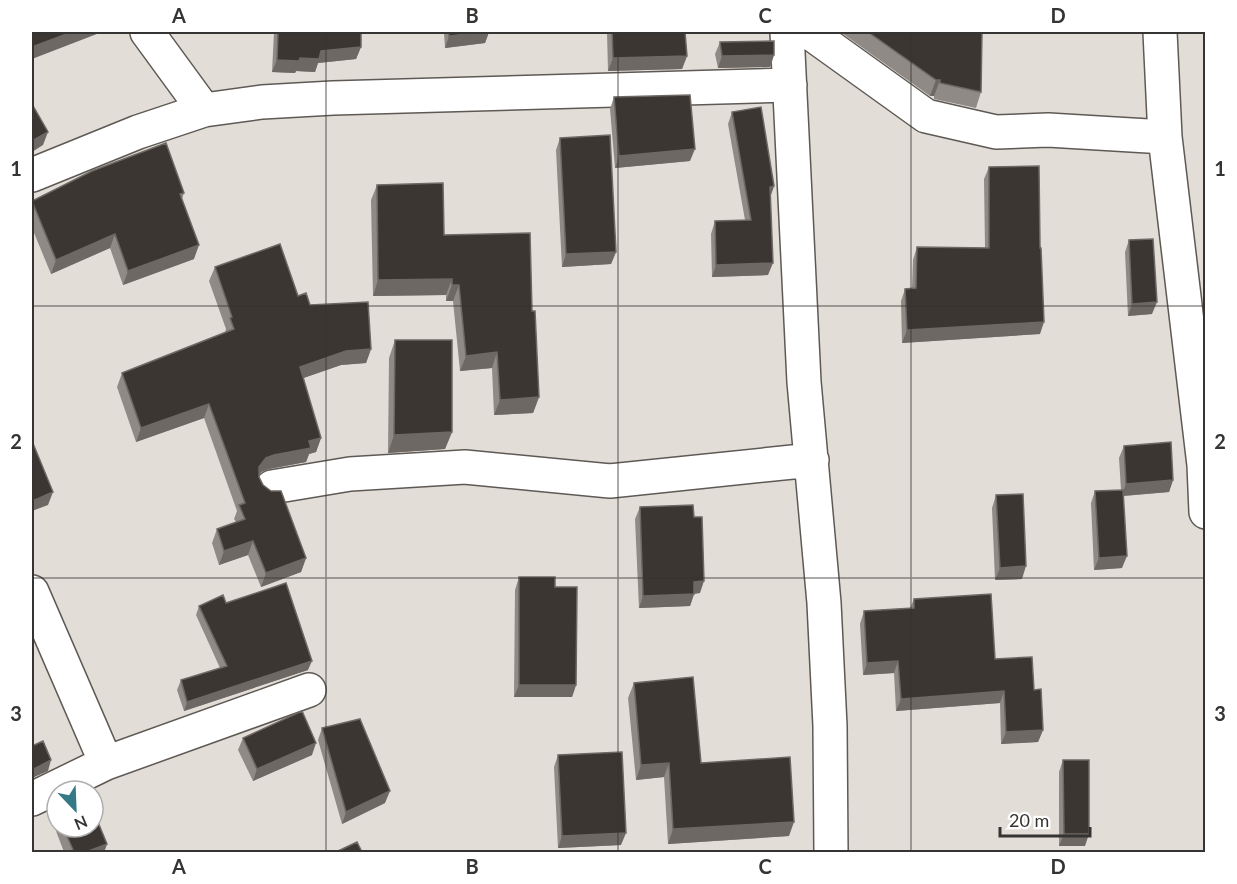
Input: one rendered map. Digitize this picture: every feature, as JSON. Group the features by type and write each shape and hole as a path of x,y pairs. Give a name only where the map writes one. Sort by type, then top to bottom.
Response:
{"street":[{"path":"147,32 204,110"},
{"path":"787,32 804,382 825,614 830,726 831,852"},
{"path":"809,32 926,116 996,132 1048,130 1165,137"},
{"path":"1160,32 1165,137 1205,465 1206,512"},
{"path":"32,175 138,132 204,110 262,102 790,85"},
{"path":"272,487 350,474 465,467 610,481 812,460"},
{"path":"32,592 106,763"},
{"path":"32,799 106,763 309,690"}],"building":[{"path":"32,32 72,32 32,47"},
{"path":"278,32 361,32 361,47 321,51 319,59 277,60"},
{"path":"449,32 484,32 449,36"},
{"path":"612,32 685,32 687,56 613,58"},
{"path":"868,32 982,32 981,92 940,83 940,80 936,80"},
{"path":"774,41 774,55 722,56 720,42"},
{"path":"690,95 695,149 619,156 614,97"},
{"path":"32,104 48,132 32,141"},
{"path":"761,107 774,186 770,187 773,263 716,265 715,221 751,220 732,112"},
{"path":"610,135 616,252 566,254 560,138"},
{"path":"166,143 184,193 180,194 199,245 128,271 115,234 56,260 32,201 92,171"},
{"path":"1039,166 1044,322 907,330 905,289 916,288 917,247 989,248 989,167"},
{"path":"443,183 444,235 530,233 532,311 535,311 539,397 500,400 497,352 466,356 459,285 452,285 452,279 378,280 377,185"},
{"path":"1153,239 1157,302 1132,304 1129,240"},
{"path":"280,244 298,296 306,293 310,305 368,302 371,349 346,351 300,367 321,438 309,441 311,448 266,458 259,467 259,477 263,485 271,491 281,491 306,558 266,573 253,541 224,551 217,529 245,519 239,505 245,503 209,404 141,428 122,373 234,329 215,267"},
{"path":"395,340 452,340 452,432 394,435"},
{"path":"32,441 53,492 35,500 32,499"},
{"path":"1171,442 1173,480 1126,484 1124,446"},
{"path":"1123,490 1127,556 1099,558 1095,491"},
{"path":"1023,494 1026,566 1000,568 996,495"},
{"path":"693,505 694,517 702,517 704,581 694,582 694,594 643,596 640,507"},
{"path":"519,577 555,577 555,587 577,587 576,685 519,685"},
{"path":"286,583 312,661 187,702 181,680 227,666 199,606 223,595 226,603"},
{"path":"991,594 995,659 1032,657 1034,690 1041,689 1043,730 1006,732 1004,691 901,699 898,661 867,663 864,611 914,608 914,599"},
{"path":"693,677 701,763 790,757 794,822 673,829 669,763 641,765 634,683"},
{"path":"302,711 316,743 257,769 243,738"},
{"path":"360,719 390,791 346,812 322,728"},
{"path":"43,741 51,760 32,770 32,746"},
{"path":"622,752 626,833 562,836 558,755"},
{"path":"1063,760 1089,760 1089,834 1064,834"},
{"path":"68,839 105,839 107,844 86,852 74,852"},
{"path":"357,842 362,852 336,852"}]}
